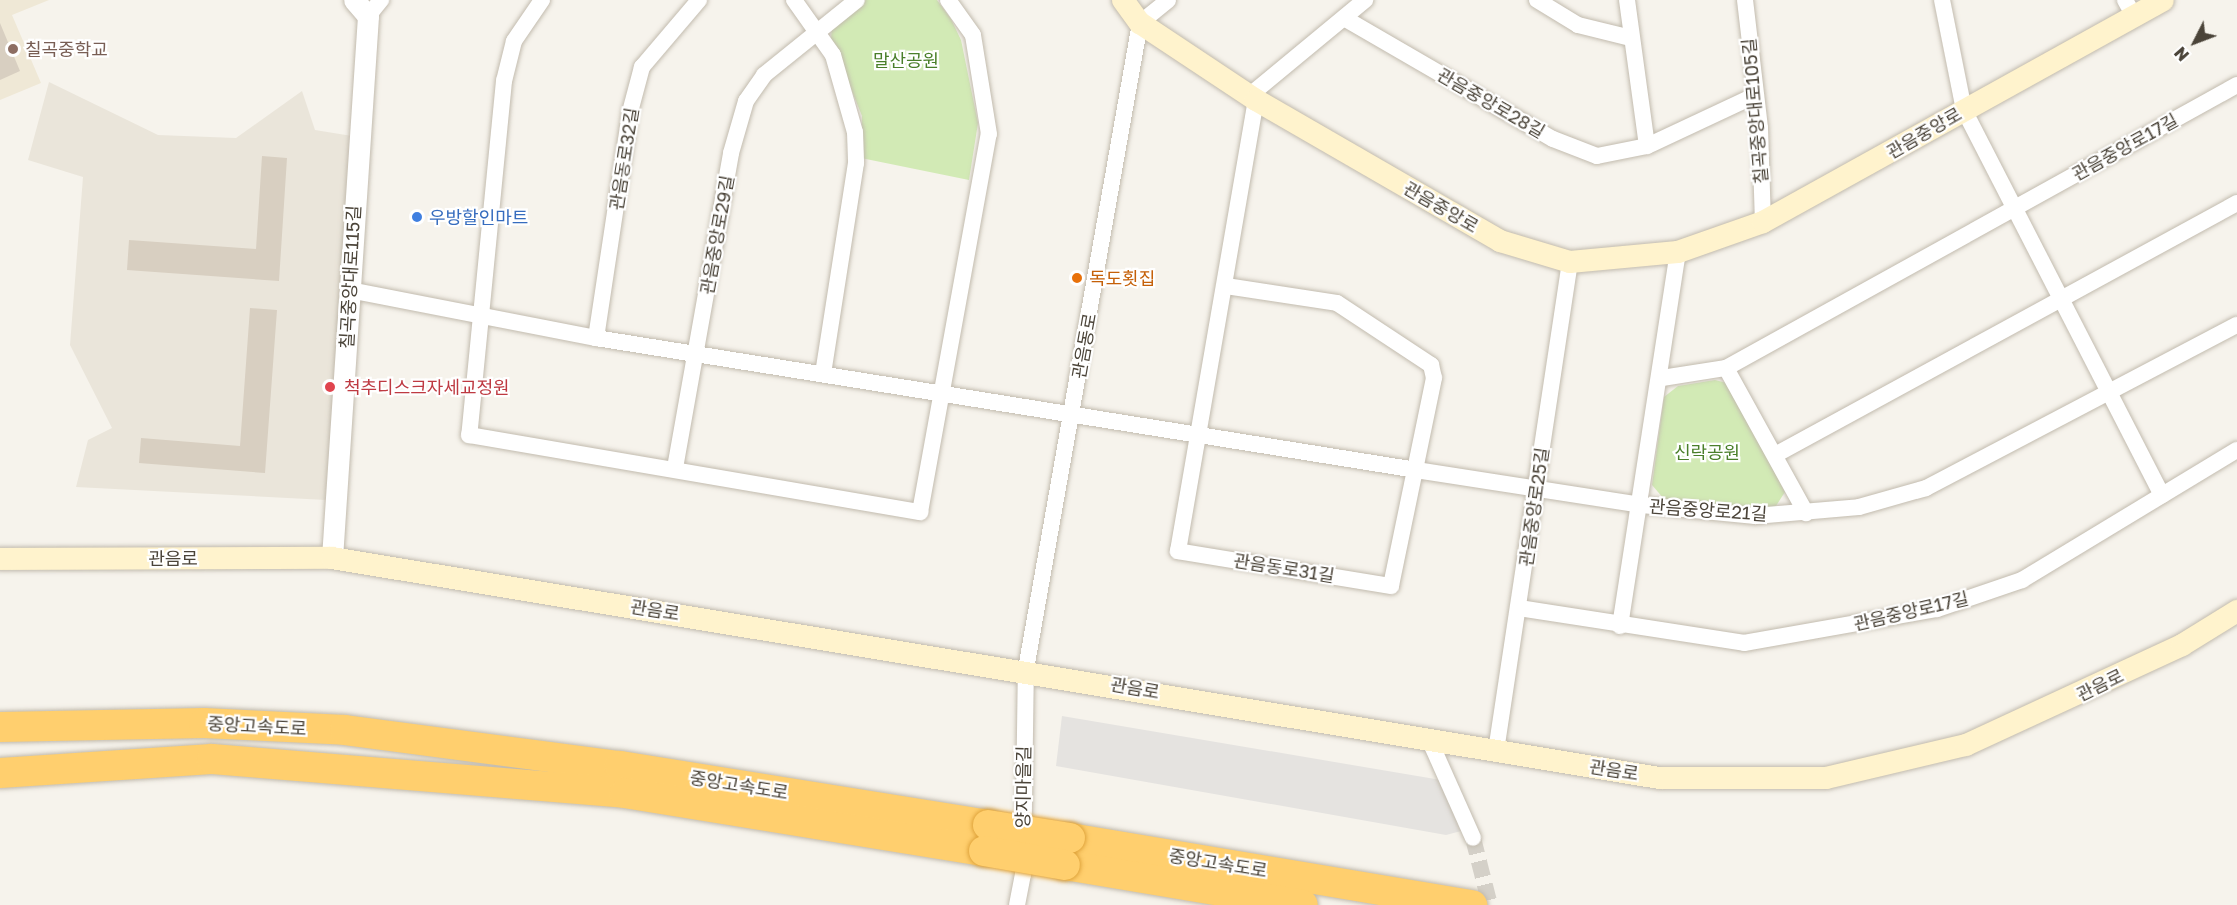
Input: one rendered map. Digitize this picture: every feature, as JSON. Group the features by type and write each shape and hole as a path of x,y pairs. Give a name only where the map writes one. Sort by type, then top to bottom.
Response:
{"highway":[{"name":"중앙고속도로","path":"0,727 204,723 345,730 621,766 986,838"},
{"name":"중앙고속도로","path":"0,773 224,760 625,793 986,838 1067,851 1472,905"},
{"name":"중앙고속도로","path":"1067,851 1303,905"}],"main road":[{"name":"관음중앙로","path":"1123,0 1140,23 1252,98 1500,241 1570,262 1678,252 1763,222 1964,110 2130,8 2163,0"},
{"name":"관음로","path":"0,559 332,558 1026,669 1660,778 1826,778 1966,745 2182,645 2237,611"}],"street":[{"path":"542,0 514,41 503,85 469,435 675,468 920,512 939,391 989,134 984,84 973,35 948,0"},
{"name":"관음동로32길","path":"596,338 630,112 642,67 699,0"},
{"path":"794,0 833,55 848,97 856,163 823,373"},
{"name":"관음중앙로29길","path":"675,468 731,153 746,101 765,75 857,0"},
{"path":"1140,23 1168,0"},
{"path":"1200,434 1226,286 1252,98 1365,0"},
{"path":"1537,0 1578,25 1631,38"},
{"path":"1627,0 1647,146"},
{"name":"칠곡중앙대로105길","path":"1745,0 1756,95 1763,222"},
{"path":"1945,1 1964,110 2107,393 2162,495"},
{"name":"칠곡중앙대로115길","path":"332,558 368,5"},
{"name":"관음중앙로28길","path":"1344,18 1553,139 1598,156 1647,146 1756,95"},
{"name":"관음동로","path":"1026,669 1140,23"},
{"name":"관음중앙로17길","path":"2014,209 2237,85"},
{"path":"1774,455 2237,204"},
{"path":"1662,378 1726,368 2014,209"},
{"path":"1620,626 1662,378 1678,252"},
{"name":"관음중앙로25길","path":"1496,751 1570,262"},
{"name":"관음동로31길","path":"1200,434 1178,550 1390,586 1434,378 1431,365 1337,303 1226,286"},
{"path":"349,290 596,338 1073,411 1416,470 1536,487"},
{"path":"2107,393 2237,324"},
{"path":"1726,368 1806,513"},
{"name":"관음중앙로21길","path":"1536,487 1642,505 1755,516 1859,507 1926,488 2107,393"},
{"name":"관음중앙로17길","path":"1519,608 1620,626 1744,643 1937,609 2022,580 2237,450"},
{"name":"양지마을길","path":"1017,905 1023,875 1026,669"},
{"path":"1429,740 1473,838"}],"shaded area":[{"name":"칠곡중학교","path":"0,0 49,0 12,15 41,83 0,100"},
{"path":"49,82 158,135 236,138 302,91 315,130 352,136 326,500 76,487 88,440 112,428 70,345 83,177 28,160"},
{"path":"1062,716 1441,780 1461,831 1446,835 1056,766"}],"green space":[{"name":"말산공원","path":"866,0 937,0 951,19 961,40 978,123 969,180 861,158 862,116 831,39 832,25"},
{"name":"신락공원","path":"1715,380 1727,383 1785,492 1774,509 1664,499 1652,485 1664,397 1678,386"}],"building":[{"path":"0,23 20,71 0,80"},
{"path":"262,156 287,158 279,281 127,270 129,240 256,249"},
{"path":"250,308 277,310 265,473 139,463 141,438 240,446"}],"tunnel":[{"path":"1473,838 1490,905"}],"place":[{"name":"칠곡중학교","path":"13,49"},
{"name":"우방할인마트","path":"417,217"},
{"name":"독도횟집","path":"1077,278"},
{"name":"척추디스크자세교정원","path":"330,387"}]}
